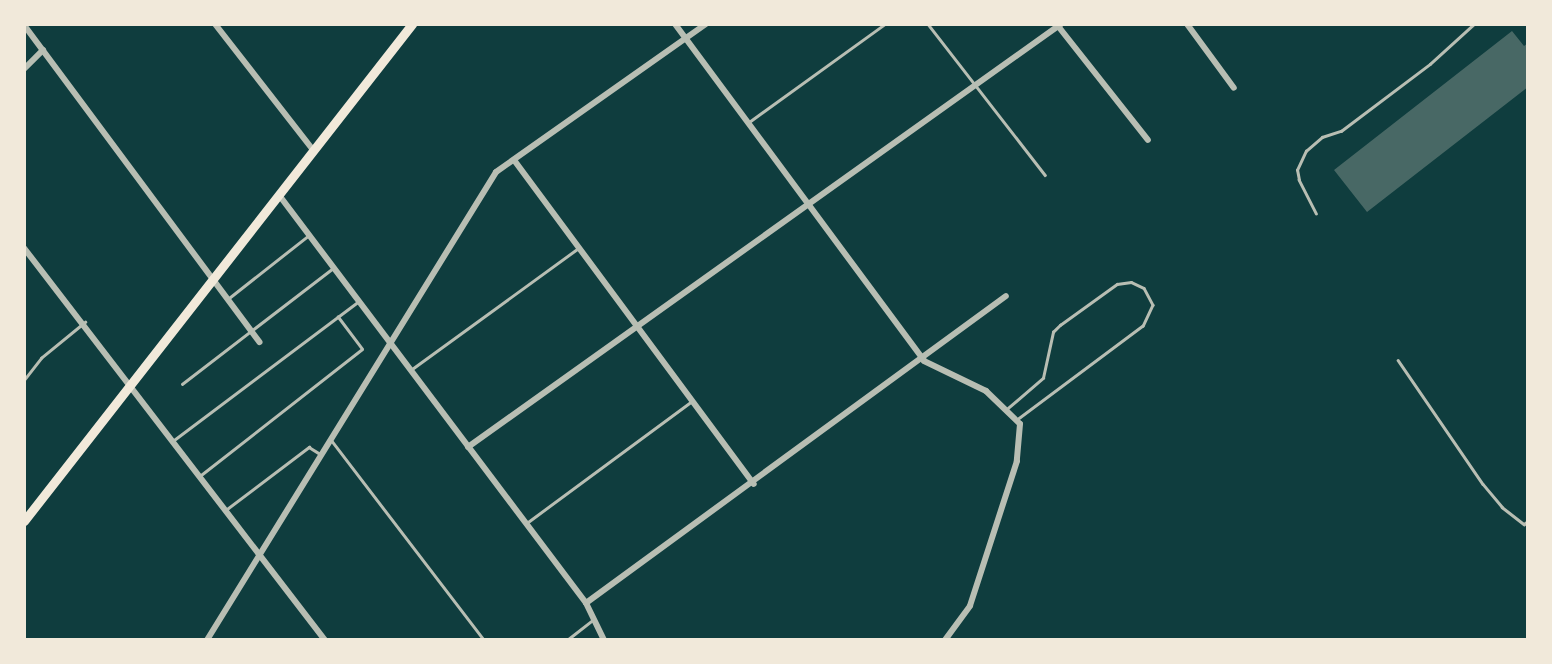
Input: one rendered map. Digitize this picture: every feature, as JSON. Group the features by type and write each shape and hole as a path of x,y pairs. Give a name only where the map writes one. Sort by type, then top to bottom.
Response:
{"main road":[{"path":"24,521 28,510 214,282 411,25"}],"street":[{"path":"215,24 313,150"},
{"path":"675,24 924,360 962,377 1008,408 1017,419 1022,442 970,606 945,639"},
{"path":"207,639 323,456 388,343 496,172 706,24"},
{"path":"1187,24 1234,88"},
{"path":"24,25 260,342"},
{"path":"468,447 807,202 1059,25 1148,140"},
{"path":"24,69 43,50"},
{"path":"514,160 754,484"},
{"path":"279,195 586,603 596,618 604,639"},
{"path":"24,248 85,322 325,639"},
{"path":"586,603 924,360 1006,296"}],"lane":[{"path":"749,122 885,24"},
{"path":"928,24 1045,175"},
{"path":"1316,214 1299,180 1297,170 1306,151 1322,137 1341,131 1430,64 1474,24"},
{"path":"228,300 309,235"},
{"path":"412,369 579,247"},
{"path":"182,383 333,268"},
{"path":"1008,408 1043,378 1053,332 1060,325 1117,284 1131,282 1144,288 1153,305 1143,326 1017,419"},
{"path":"174,440 358,302"},
{"path":"201,475 362,349 338,317"},
{"path":"24,380 41,358 85,322"},
{"path":"1398,360 1489,491 1524,524 1528,521"},
{"path":"527,523 694,400"},
{"path":"332,441 484,639"},
{"path":"227,510 309,447 323,456"},
{"path":"567,639 596,618"}],"building":[{"path":"1512,31 1524,46 1528,43 1528,87 1367,212 1334,170"}]}
